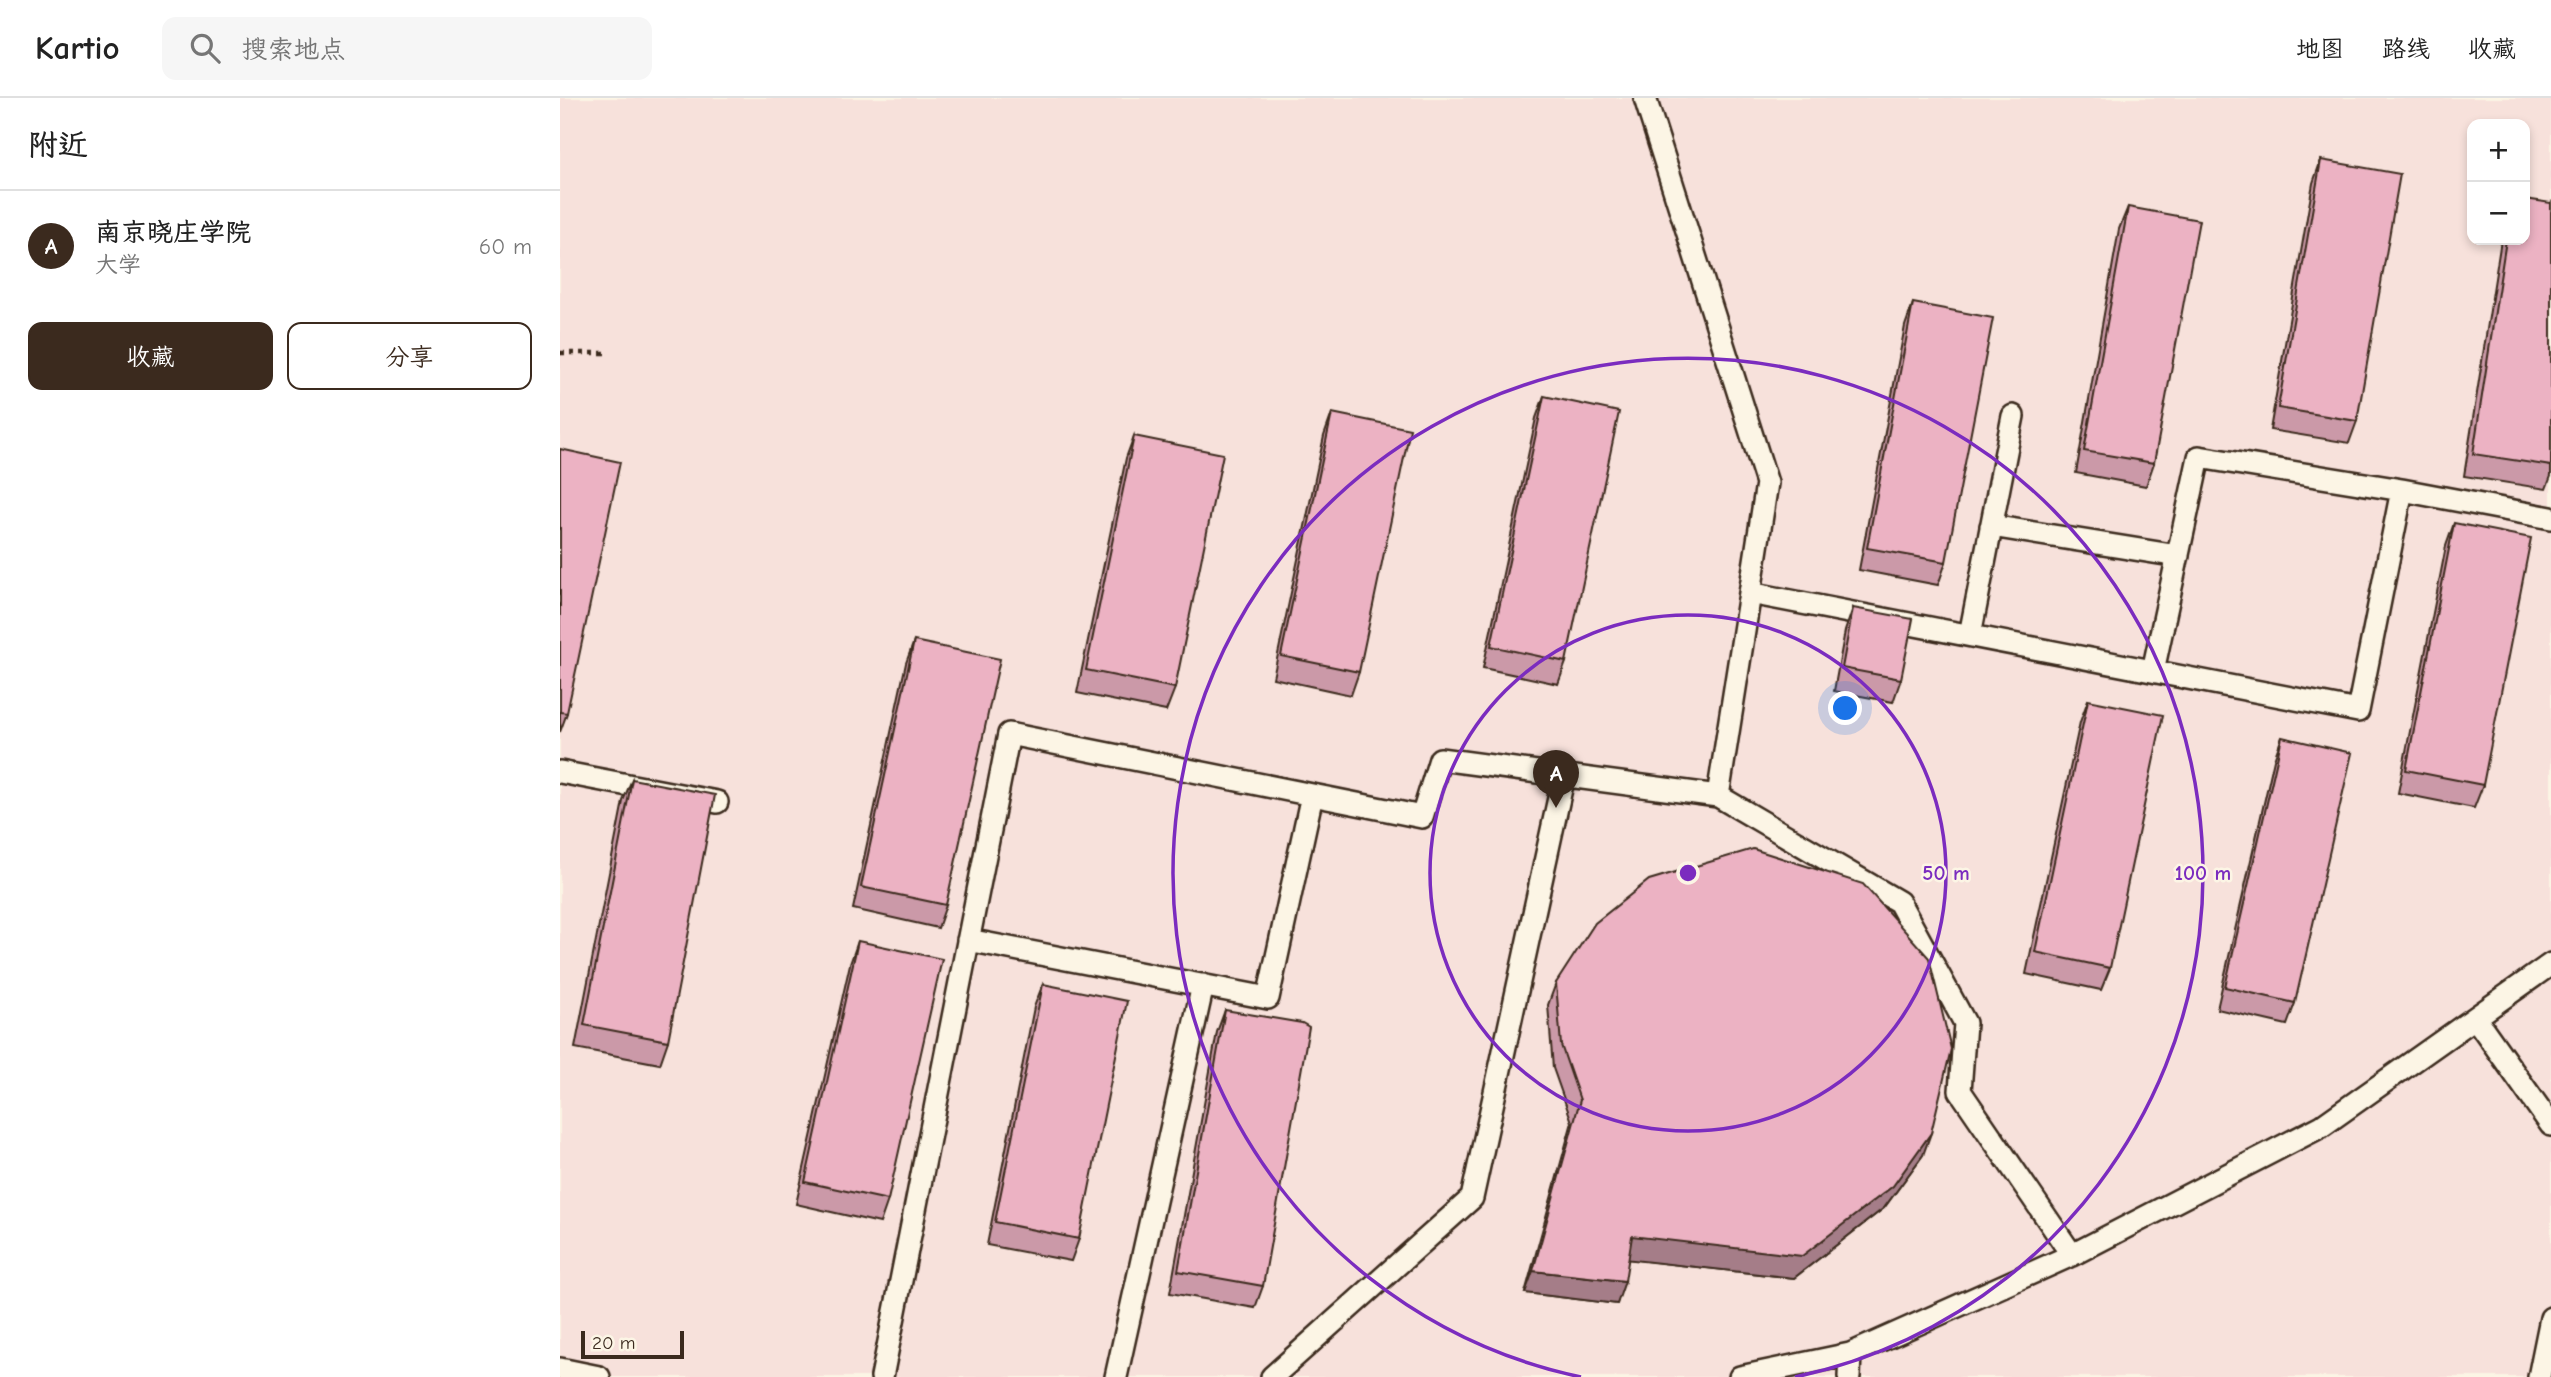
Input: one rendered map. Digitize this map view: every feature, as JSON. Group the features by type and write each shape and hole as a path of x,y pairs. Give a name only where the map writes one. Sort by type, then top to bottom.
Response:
{"lane":[{"path":"1645,98 1767,483 1718,796"},
{"path":"1970,635 2013,416"},
{"path":"2153,671 2199,457 2402,489 2551,518"},
{"path":"1750,593 2358,711 2402,489"},
{"path":"1992,526 2178,556"},
{"path":"882,1377 1009,734 1422,817 1440,759 1718,796 1899,902 1965,1023 1960,1091 2072,1255"},
{"path":"1272,1377 1472,1198 1564,775"},
{"path":"561,777 718,802"},
{"path":"968,940 1268,998 1312,795"},
{"path":"1740,1377 1850,1354 2072,1255 2322,1126 2551,964"},
{"path":"1116,1377 1203,985"},
{"path":"2476,1019 2551,1125"},
{"path":"2539,1377 2551,1318"},
{"path":"1849,1377 1850,1354"},
{"path":"560,1369 599,1377"}],"path":[{"path":"560,353 607,354"}],"shaded area":[{"path":"560,98 2551,98 2551,1377 560,1377"}],"building":[{"path":"2321,160 2400,174 2357,421 2278,408"},
{"path":"2530,200 2551,203 2551,466 2473,454 2505,245 2530,245"},
{"path":"2128,207 2199,220 2154,463 2084,451"},
{"path":"1913,303 1993,318 1946,562 1867,548"},
{"path":"1544,396 1619,412 1566,662 1491,646"},
{"path":"1332,413 1410,429 1359,672 1281,656"},
{"path":"1134,436 1223,454 1175,688 1086,670"},
{"path":"560,449 620,462 567,713 560,712"},
{"path":"2454,523 2531,538 2483,785 2406,770"},
{"path":"1853,608 1913,619 1901,679 1842,668"},
{"path":"914,641 1000,659 946,905 861,887"},
{"path":"2088,700 2163,715 2110,968 2035,952"},
{"path":"2282,737 2352,753 2295,1003 2225,987"},
{"path":"632,779 715,795 668,1041 584,1025"},
{"path":"1753,849 1863,884 1929,958 1951,1049 1931,1133 1893,1186 1802,1256 1632,1236 1625,1281 1533,1271 1580,1100 1561,1045 1556,983 1595,923 1649,880"},
{"path":"858,941 942,959 888,1200 805,1182"},
{"path":"1043,984 1127,1001 1079,1239 995,1222"},
{"path":"1225,1010 1302,1023 1309,1027 1263,1286 1178,1271"}],"place":[{"name":"南京晓庄学院","path":"1556,808"}]}
